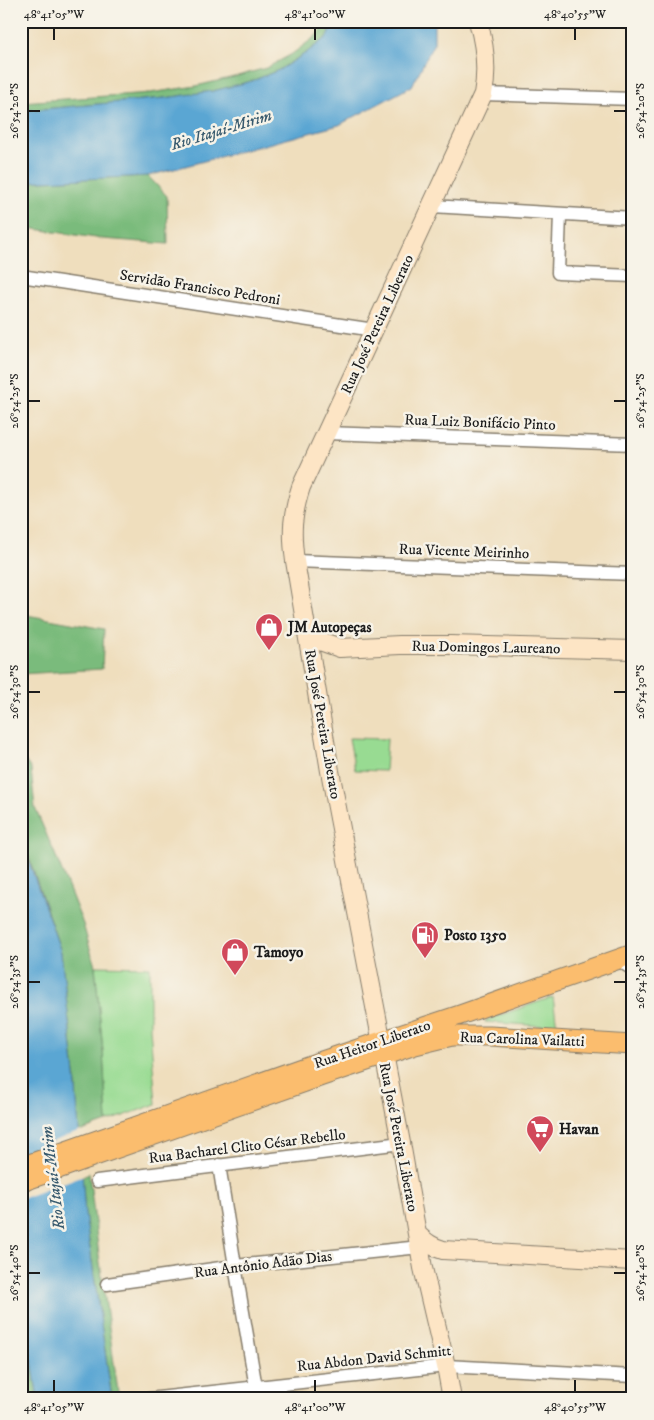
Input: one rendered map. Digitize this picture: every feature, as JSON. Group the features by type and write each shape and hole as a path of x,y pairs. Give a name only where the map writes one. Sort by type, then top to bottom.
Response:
{"main road":[{"name":"Rua José Pereira Liberato","path":"452,1399 423,1268 332,781 295,561 292,530 296,502 301,487 483,94 486,64 478,21"},
{"name":"Rua Domingos Laureano","path":"306,630 320,641 340,648 450,645 633,650"},
{"name":"Rua Domingos Laureano","path":"314,671 321,658 340,648"},
{"name":"Rua Heitor Liberato","path":"114,1142 383,1048 460,1015 629,960"},
{"name":"Rua Carolina Vailatti","path":"383,1048 415,1045 452,1036 490,1036 633,1045"},
{"path":"21,1167 114,1142"},
{"path":"21,1182 114,1142"},
{"path":"419,1241 443,1250 633,1261"},
{"path":"423,1268 436,1254 443,1250"}],"street":[{"path":"483,94 633,99"},
{"path":"432,206 633,218"},
{"path":"560,214 558,273 633,276"},
{"name":"Servidão Francisco Pedroni","path":"21,276 374,330"},
{"name":"Rua Luiz Bonifácio Pinto","path":"326,433 633,444"},
{"name":"Rua Vicente Meirinho","path":"295,561 633,574"},
{"name":"Rua Bacharel Clito César Rebello","path":"97,1180 401,1143"},
{"path":"219,1165 257,1393"},
{"name":"Rua Antônio Adão Dias","path":"107,1284 419,1241"},
{"name":"Rua Abdon David Schmitt","path":"149,1399 257,1393 446,1366 633,1376"}],"green space":[{"path":"326,21 334,21 327,37 279,70 252,81 213,91 165,98 21,111 21,102 150,93 196,86 266,68 292,54 316,36"},
{"path":"148,176 167,196 168,244 103,239 21,227 21,182"},
{"path":"21,614 104,629 102,669 21,674"},
{"path":"349,738 387,739 385,771 355,770"},
{"path":"21,755 31,769 35,808 83,924 95,966 107,1122 79,1132 75,1074 61,952 28,855 21,843"},
{"path":"95,966 150,967 150,1028 156,1104 107,1122 103,1052"},
{"path":"553,997 557,1027 485,1022 486,1020"},
{"path":"89,1173 119,1399 112,1399 85,1214 82,1176"},
{"path":"21,1292 38,1399 26,1399 21,1372"}],"water":[{"name":"Rio Itajaí-Mirim","path":"334,21 434,21 434,43 412,86 339,125 148,176 21,182 21,111 165,98 213,91 252,81 279,70 306,53 327,37"},
{"name":"Rio Itajaí-Mirim","path":"21,845 27,856 61,952 75,1074 85,1214 112,1399 38,1399 21,1292"}],"pier":[{"path":"81,1131 84,1175 21,1199 21,1153"}],"place":[{"name":"JM Autopeças","path":"269,651"},
{"name":"Posto 1350","path":"425,959"},
{"name":"Tamoyo","path":"235,976"},
{"name":"Havan","path":"540,1153"}]}
